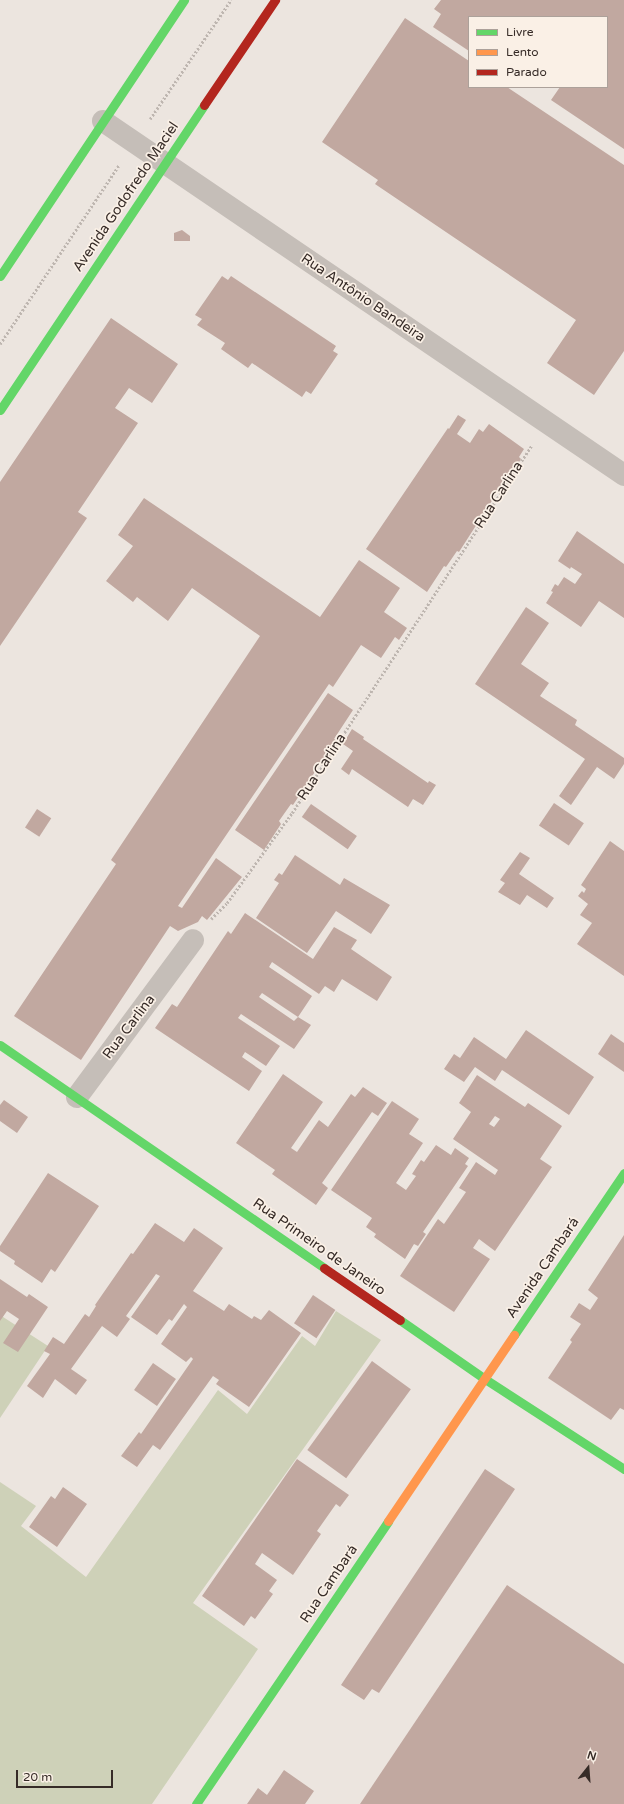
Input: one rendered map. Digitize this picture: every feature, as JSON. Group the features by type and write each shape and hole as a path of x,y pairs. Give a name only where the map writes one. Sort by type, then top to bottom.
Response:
{"street":[{"path":"0,276 184,0"},
{"name":"Avenida Godofredo Maciel","path":"0,410 275,0"},
{"name":"Rua Antônio Bandeira","path":"103,121 164,164 624,475"},
{"name":"Rua Carlina","path":"77,1097 194,940"},
{"name":"Rua Primeiro de Janeiro","path":"0,1045 485,1379 624,1469"},
{"name":"Avenida Cambará","path":"485,1379 624,1173"},
{"name":"Rua Cambará","path":"196,1804 485,1379"}],"path":[{"name":"Avenida Godofredo Maciel","path":"0,344 231,0"},
{"name":"Rua Carlina","path":"194,940 227,903 292,813 546,422"}],"green space":[{"path":"336,1311 381,1340 193,1603 258,1649 152,1804 0,1804 0,1482 36,1506 21,1526 86,1577 218,1390 247,1414 302,1336 315,1346"},
{"path":"0,1315 48,1346 0,1418"}],"building":[{"path":"441,0 624,0 624,149 551,100 559,88 608,88 608,16 468,16 468,50 433,27 441,14 434,9"},
{"path":"405,18 468,60 468,88 508,88 624,165 624,351 594,395 547,363 576,320 375,184 378,180 322,142"},
{"path":"182,230 190,236 190,241 174,241 174,233"},
{"path":"222,276 228,280 231,276 336,346 333,351 338,354 311,394 306,391 302,397 252,363 248,368 221,349 225,343 197,325 202,319 195,315"},
{"path":"111,318 178,364 152,403 129,388 115,408 138,423 78,512 87,518 0,646 0,482"},
{"path":"458,415 466,420 457,434 470,443 479,429 483,432 489,424 524,449 519,457 521,459 504,486 502,485 459,552 457,551 446,567 444,566 427,592 366,549"},
{"path":"144,498 320,617 359,560 400,588 384,612 407,628 399,640 395,637 381,658 361,645 333,687 329,684 178,906 182,908 216,858 242,877 207,920 202,916 198,922 178,931 170,926 81,1060 14,1016 116,864 111,860 260,636 192,588 168,621 137,597 133,602 106,581 133,546 118,535"},
{"path":"577,531 624,564 624,618 599,601 581,627 546,603 553,592 551,591 555,584 558,586 564,577 575,584 582,574 571,567 570,569 558,561"},
{"path":"526,607 549,623 521,664 549,683 540,696 577,720 575,725 624,758 624,764 614,779 597,767 571,805 559,796 585,759 475,684"},
{"path":"328,693 353,710 334,739 336,740 293,805 291,804 279,821 281,824 264,850 235,830"},
{"path":"352,729 364,737 363,739 428,783 429,781 436,785 423,805 413,799 408,807 352,769 349,775 341,769 353,751 343,744"},
{"path":"554,803 584,823 569,846 539,825"},
{"path":"311,804 357,836 348,849 302,817"},
{"path":"37,809 51,818 39,837 25,827"},
{"path":"610,841 624,851 624,976 577,944 592,923 580,915 588,904 578,896 582,891 584,893 586,889 581,885"},
{"path":"520,852 530,858 519,874 554,898 547,908 527,895 520,905 498,892 505,883 500,880"},
{"path":"295,855 340,885 344,878 390,905 371,934 336,911 307,953 256,918 279,883 274,880 279,873 282,875"},
{"path":"245,913 313,959 334,927 357,940 351,949 392,977 377,1001 342,979 334,992 325,986 319,994 272,962 269,967 312,996 298,1017 311,1025 294,1049 241,1014 238,1018 280,1046 266,1066 245,1052 242,1057 262,1071 249,1091 155,1028 172,1004 177,1007 228,931 231,934","holes":["262,993 298,1017 294,1021 259,997"]},
{"path":"526,1030 594,1077 569,1115 502,1070 495,1081 475,1067 464,1082 444,1069 454,1054 460,1058 474,1037 506,1059"},
{"path":"611,1034 624,1043 624,1072 598,1054"},
{"path":"283,1074 323,1102 291,1148 297,1152 319,1120 328,1127 351,1094 355,1097 363,1087 387,1103 378,1116 372,1112 322,1183 328,1188 316,1205 272,1174 275,1170 236,1143"},
{"path":"477,1075 525,1107 528,1103 562,1126 540,1159 552,1167 495,1251 479,1239 473,1248 490,1259 454,1312 400,1276 438,1219 444,1224 466,1192 459,1188 476,1162 495,1175 498,1170 453,1139 471,1112 459,1103","holes":["495,1116 500,1119 494,1127 489,1124"]},
{"path":"4,1100 28,1117 17,1133 0,1121 0,1105"},
{"path":"392,1101 419,1119 409,1134 423,1143 396,1183 406,1190 416,1176 412,1174 421,1160 424,1162 436,1145 451,1155 455,1148 469,1158 465,1164 468,1166 423,1232 426,1234 418,1246 414,1244 405,1259 374,1237 376,1234 366,1227 372,1218 331,1190"},
{"path":"48,1173 99,1206 55,1272 51,1269 42,1283 14,1264 15,1261 0,1251 0,1246"},
{"path":"155,1223 184,1242 194,1228 223,1248 193,1291 224,1311 229,1304 252,1319 254,1316 261,1320 269,1310 301,1333 249,1407 216,1384 219,1380 213,1376 160,1450 153,1445 137,1467 121,1456 139,1432 141,1434 193,1359 191,1357 186,1362 161,1344 187,1307 184,1304 172,1321 169,1319 157,1335 131,1317 160,1276 156,1274 126,1316 130,1319 117,1337 102,1326 71,1369 87,1380 76,1395 55,1379 43,1398 27,1386 50,1354 44,1351 53,1337 64,1344 85,1314 89,1317 96,1306 95,1305 131,1253 133,1254"},
{"path":"624,1235 624,1410 620,1408 611,1420 548,1378 572,1342 570,1340 581,1324 570,1317 579,1303 590,1310 598,1298 588,1290"},
{"path":"0,1279 27,1297 29,1294 48,1307 18,1352 3,1343 19,1319 7,1311 0,1321"},
{"path":"313,1295 335,1310 316,1338 294,1323"},
{"path":"372,1361 411,1389 346,1478 307,1450"},
{"path":"153,1363 176,1379 157,1406 134,1390"},
{"path":"297,1459 349,1495 340,1507 336,1504 317,1531 321,1534 293,1575 262,1553 255,1564 277,1580 269,1591 273,1594 255,1619 251,1616 244,1626 202,1596"},
{"path":"485,1469 515,1489 379,1693 372,1689 364,1700 341,1685"},
{"path":"63,1487 87,1504 57,1547 29,1527 51,1496 55,1499"},
{"path":"507,1585 624,1664 624,1804 360,1804"},
{"path":"284,1770 314,1791 305,1804 247,1804 258,1788 267,1795"}],"traffic: fast":[{"path":"0,276 184,0"},
{"path":"0,410 204,105"},
{"path":"0,1045 324,1268"},
{"path":"514,1335 624,1173"},
{"path":"400,1320 485,1379 624,1469"},
{"path":"196,1804 388,1521"}],"traffic: slow":[{"path":"388,1521 514,1335"}],"traffic: jam":[{"path":"204,105 275,0"},
{"path":"324,1268 400,1320"}]}
